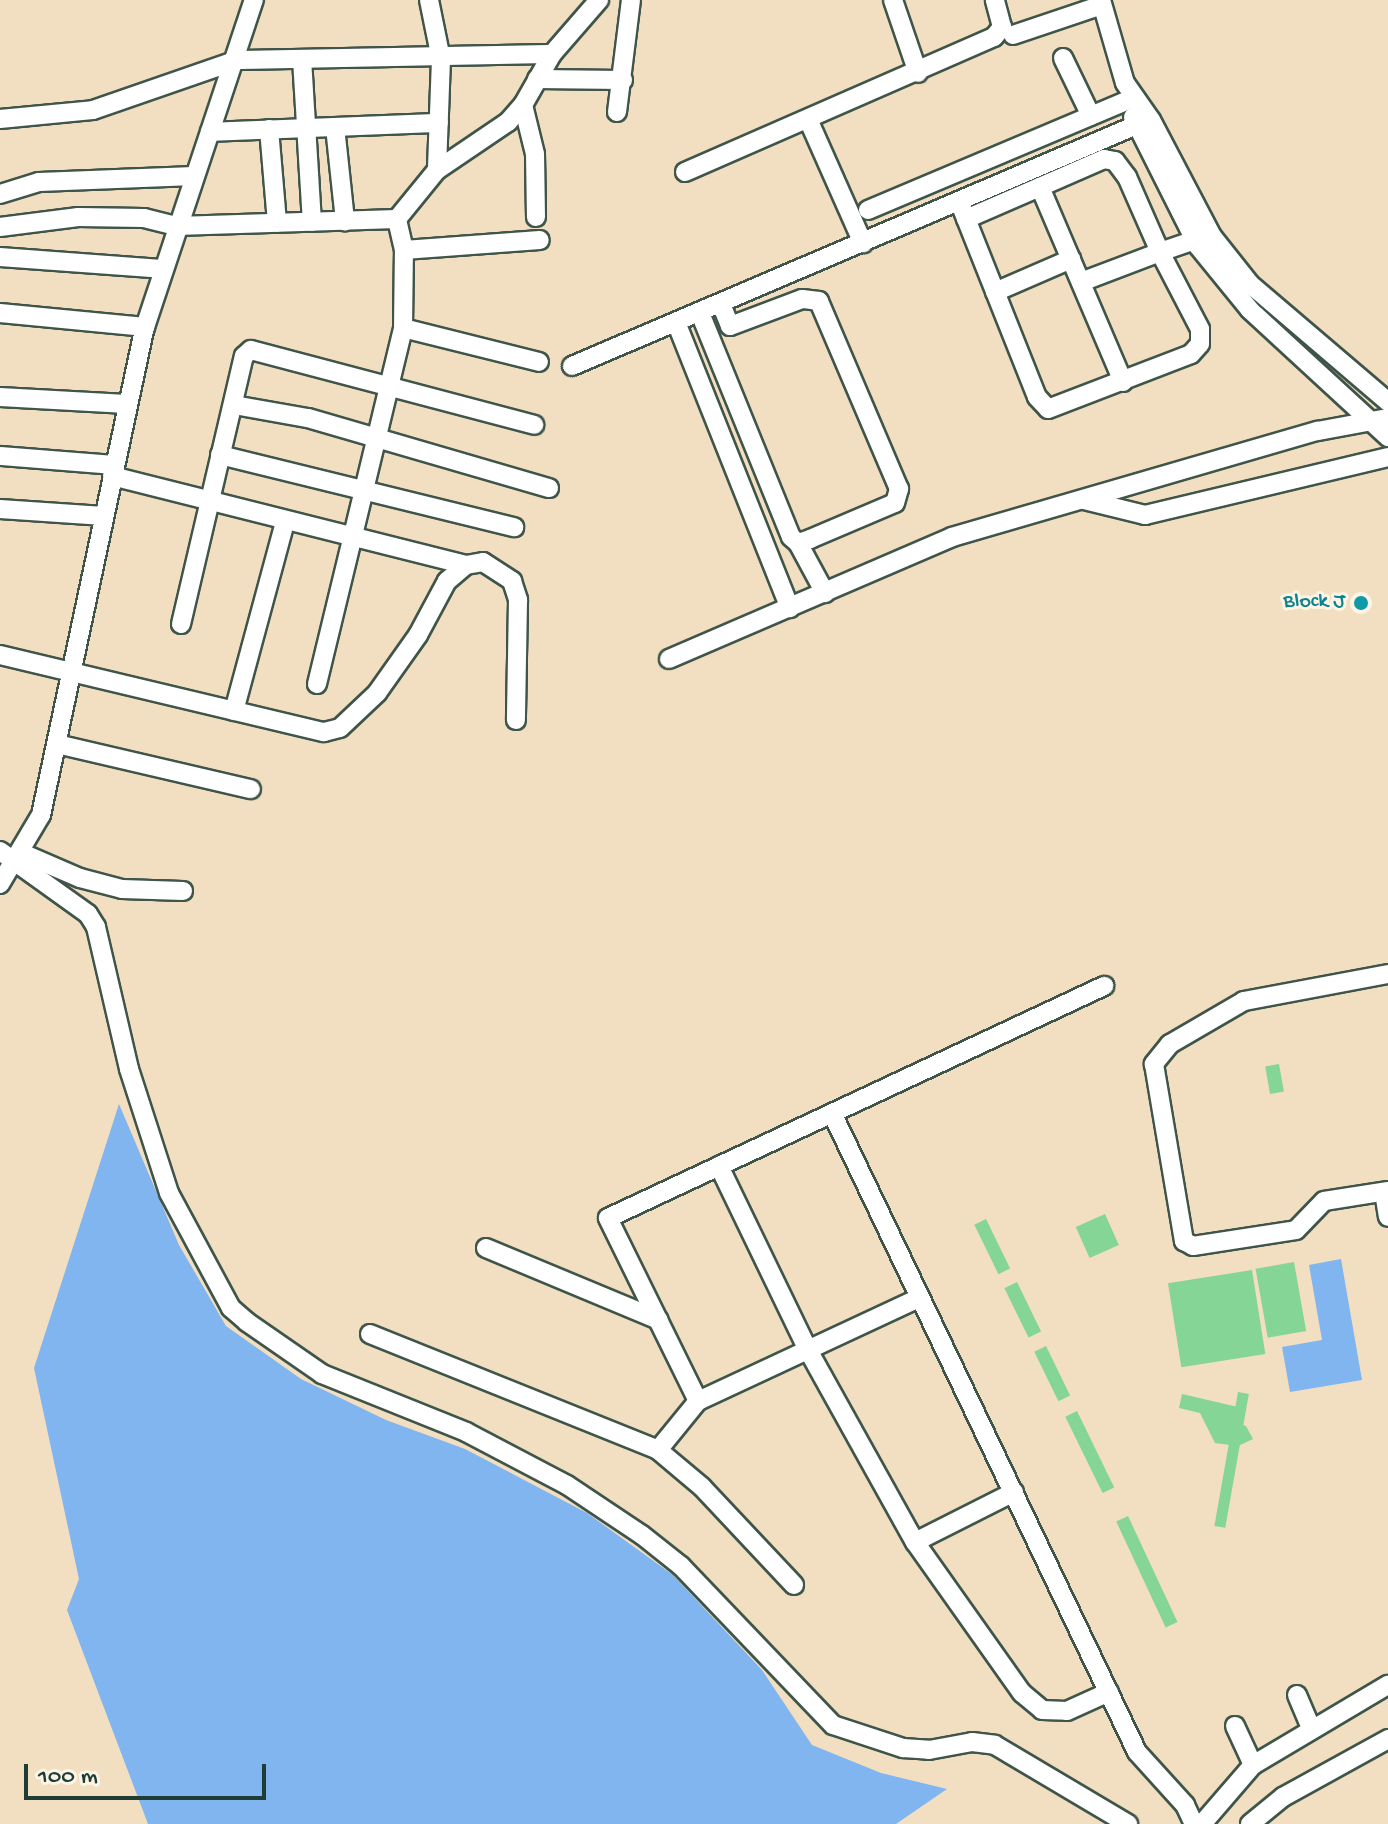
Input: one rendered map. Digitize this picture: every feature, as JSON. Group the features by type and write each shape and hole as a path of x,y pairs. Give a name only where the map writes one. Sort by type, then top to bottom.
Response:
{"street":[{"path":"0,884 20,857 41,815 145,327 176,226 237,60 254,0"},
{"path":"429,0 441,59 437,170"},
{"path":"0,227 78,217 144,218 176,226 397,219 437,170 508,122 523,105 552,54 599,0"},
{"path":"617,112 631,0"},
{"path":"893,0 918,73"},
{"path":"685,172 918,73 999,33 1002,20 995,0"},
{"path":"1013,35 1101,2 1133,98 1134,126 1195,240 1250,310 1379,420 1388,437"},
{"path":"0,119 93,110 237,60 441,59 552,54"},
{"path":"1063,58 1091,116"},
{"path":"302,59 312,222"},
{"path":"537,79 623,80"},
{"path":"868,210 1133,98"},
{"path":"1133,98 1151,120 1212,236 1250,284 1388,402"},
{"path":"523,105 535,154 536,217"},
{"path":"808,119 863,243"},
{"path":"210,132 439,123"},
{"path":"572,366 1134,126"},
{"path":"335,127 345,221"},
{"path":"269,129 277,223"},
{"path":"959,201 966,219 995,292 1037,397 1048,409 1191,354 1200,344 1200,329 1160,252 1127,177 1115,161 1104,159 966,219"},
{"path":"0,194 39,182 194,176"},
{"path":"1040,187 1123,382"},
{"path":"317,684 355,540 403,328 404,250 397,219"},
{"path":"404,250 540,240"},
{"path":"1081,282 1195,240"},
{"path":"0,257 162,269"},
{"path":"995,292 1071,259"},
{"path":"711,336 802,299 819,301 899,489 895,503 798,543"},
{"path":"721,304 730,326"},
{"path":"0,313 145,327"},
{"path":"700,313 737,408 798,543 825,593"},
{"path":"676,322 790,608"},
{"path":"403,328 539,362"},
{"path":"181,624 244,356 259,348 534,425"},
{"path":"0,397 127,404"},
{"path":"234,405 308,418 549,488"},
{"path":"669,659 952,537 1318,431 1379,420"},
{"path":"220,455 365,493 514,527"},
{"path":"0,456 114,470 209,505 466,565 494,565 512,581 518,600 516,720"},
{"path":"1082,499 1145,515 1388,457"},
{"path":"0,509 104,516"},
{"path":"234,711 285,522"},
{"path":"0,655 324,732 340,728 377,693 418,635 447,581 466,565"},
{"path":"57,744 251,789"},
{"path":"0,851 122,889 183,891"},
{"path":"20,857 88,914 96,927 129,1069 169,1193 231,1308 247,1322 322,1374 466,1432 567,1485 642,1535 681,1566 833,1725 903,1748 929,1750 972,1742 995,1745 1128,1824"},
{"path":"1388,974 1244,1001 1170,1044 1154,1064 1184,1241 1193,1246 1296,1230 1324,1201 1386,1192 1388,1217"},
{"path":"698,1401 608,1218 1104,986"},
{"path":"832,1113 1137,1752 1185,1805 1194,1824"},
{"path":"719,1166 808,1350 915,1542 1022,1693 1042,1710 1067,1711 1109,1692"},
{"path":"486,1248 659,1320"},
{"path":"658,1450 698,1401 919,1298"},
{"path":"370,1334 658,1450 702,1487 794,1585"},
{"path":"915,1542 1014,1492"},
{"path":"1202,1824 1253,1765 1388,1685"},
{"path":"1297,1695 1311,1728"},
{"path":"1235,1726 1253,1765"},
{"path":"1250,1824 1283,1797 1388,1739"}],"green space":[{"path":"1279,1064 1284,1092 1270,1094 1265,1066"},
{"path":"1105,1214 1119,1245 1090,1258 1076,1227"},
{"path":"986,1219 1010,1268 998,1274 974,1225"},
{"path":"1294,1262 1306,1331 1268,1338 1256,1269"},
{"path":"1252,1270 1265,1354 1181,1367 1168,1283"},
{"path":"1017,1282 1041,1331 1029,1338 1004,1288"},
{"path":"1046,1346 1070,1395 1058,1401 1034,1352"},
{"path":"1238,1392 1249,1394 1225,1528 1214,1526"},
{"path":"1182,1394 1238,1407 1234,1423 1246,1426 1253,1439 1238,1446 1215,1443 1200,1413 1179,1408"},
{"path":"1077,1411 1114,1487 1103,1493 1065,1417"},
{"path":"1128,1516 1177,1622 1166,1628 1116,1521"}],"water":[{"path":"119,1104 179,1245 226,1326 301,1379 386,1420 465,1449 587,1513 673,1575 762,1670 812,1745 881,1773 947,1789 896,1824 148,1824 67,1610 79,1579 34,1368"},
{"path":"1341,1259 1362,1380 1290,1392 1282,1347 1322,1340 1309,1265"}],"place":[{"name":"Block J","path":"1361,603"}]}
